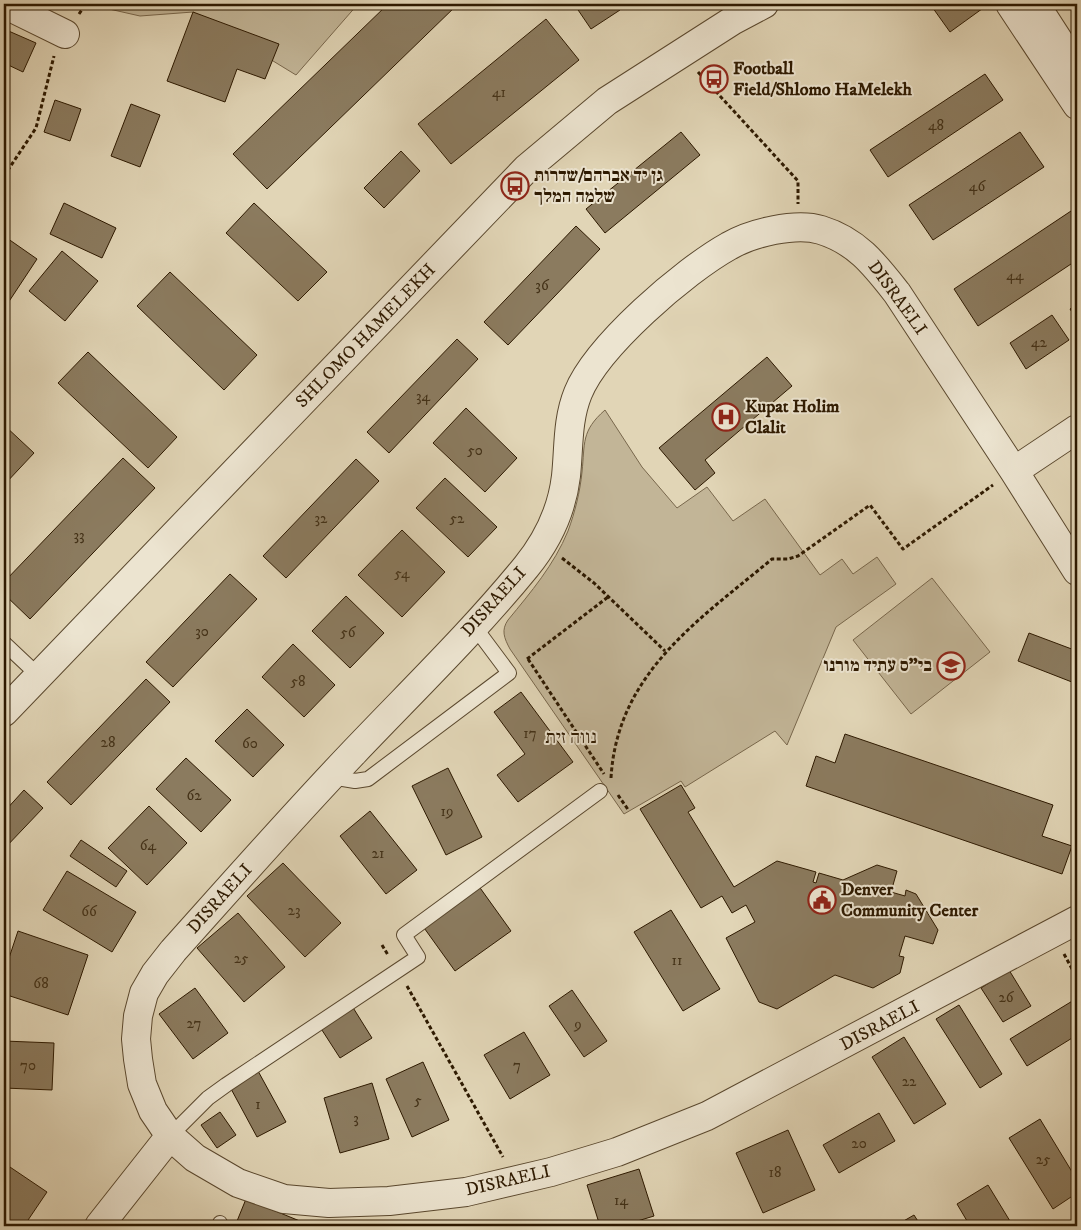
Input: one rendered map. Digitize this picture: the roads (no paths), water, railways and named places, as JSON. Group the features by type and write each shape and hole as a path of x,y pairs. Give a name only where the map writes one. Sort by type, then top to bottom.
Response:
{"street":[{"path":"4,4 65,34"},
{"name":"SHLOMO HAMELEKH","path":"4,712 527,168 607,101 732,21 764,4"},
{"path":"1010,4 1077,105"},
{"path":"1035,4 1077,68"},
{"name":"DISRAELI","path":"1077,571 897,293 862,251 820,229 798,227 754,236 730,245 677,281 605,351 588,374 578,392 571,416 567,444 566,476 561,505 543,543 527,566 474,626 331,776 173,951 155,974 144,993 138,1016 136,1039 142,1084 153,1111 170,1136 195,1158 238,1183 284,1199 330,1204 389,1201 466,1192 551,1172 617,1152 707,1116 1077,920"},
{"path":"1014,471 1077,430"},
{"path":"99,1226 170,1136"}],"lane":[{"path":"331,776 355,781 368,779 509,673 474,626"},
{"path":"4,643 39,676"},
{"path":"170,1136 208,1098 226,1085 418,957 404,935 600,791"}],"place":[{"name":"Football Field/Shlomo HaMelekh","path":"714,79"},
{"name":"גן יד אברהם/שדרות שלמה המלך","path":"515,186"},
{"name":"Kupat Holim Clalit","path":"726,417"},
{"name":"בי\"ס עתיד מורנו","path":"951,666"},
{"name":"Denver Community Center","path":"822,900"}],"district":[{"name":"נווה זית","path":"571,737"}]}
